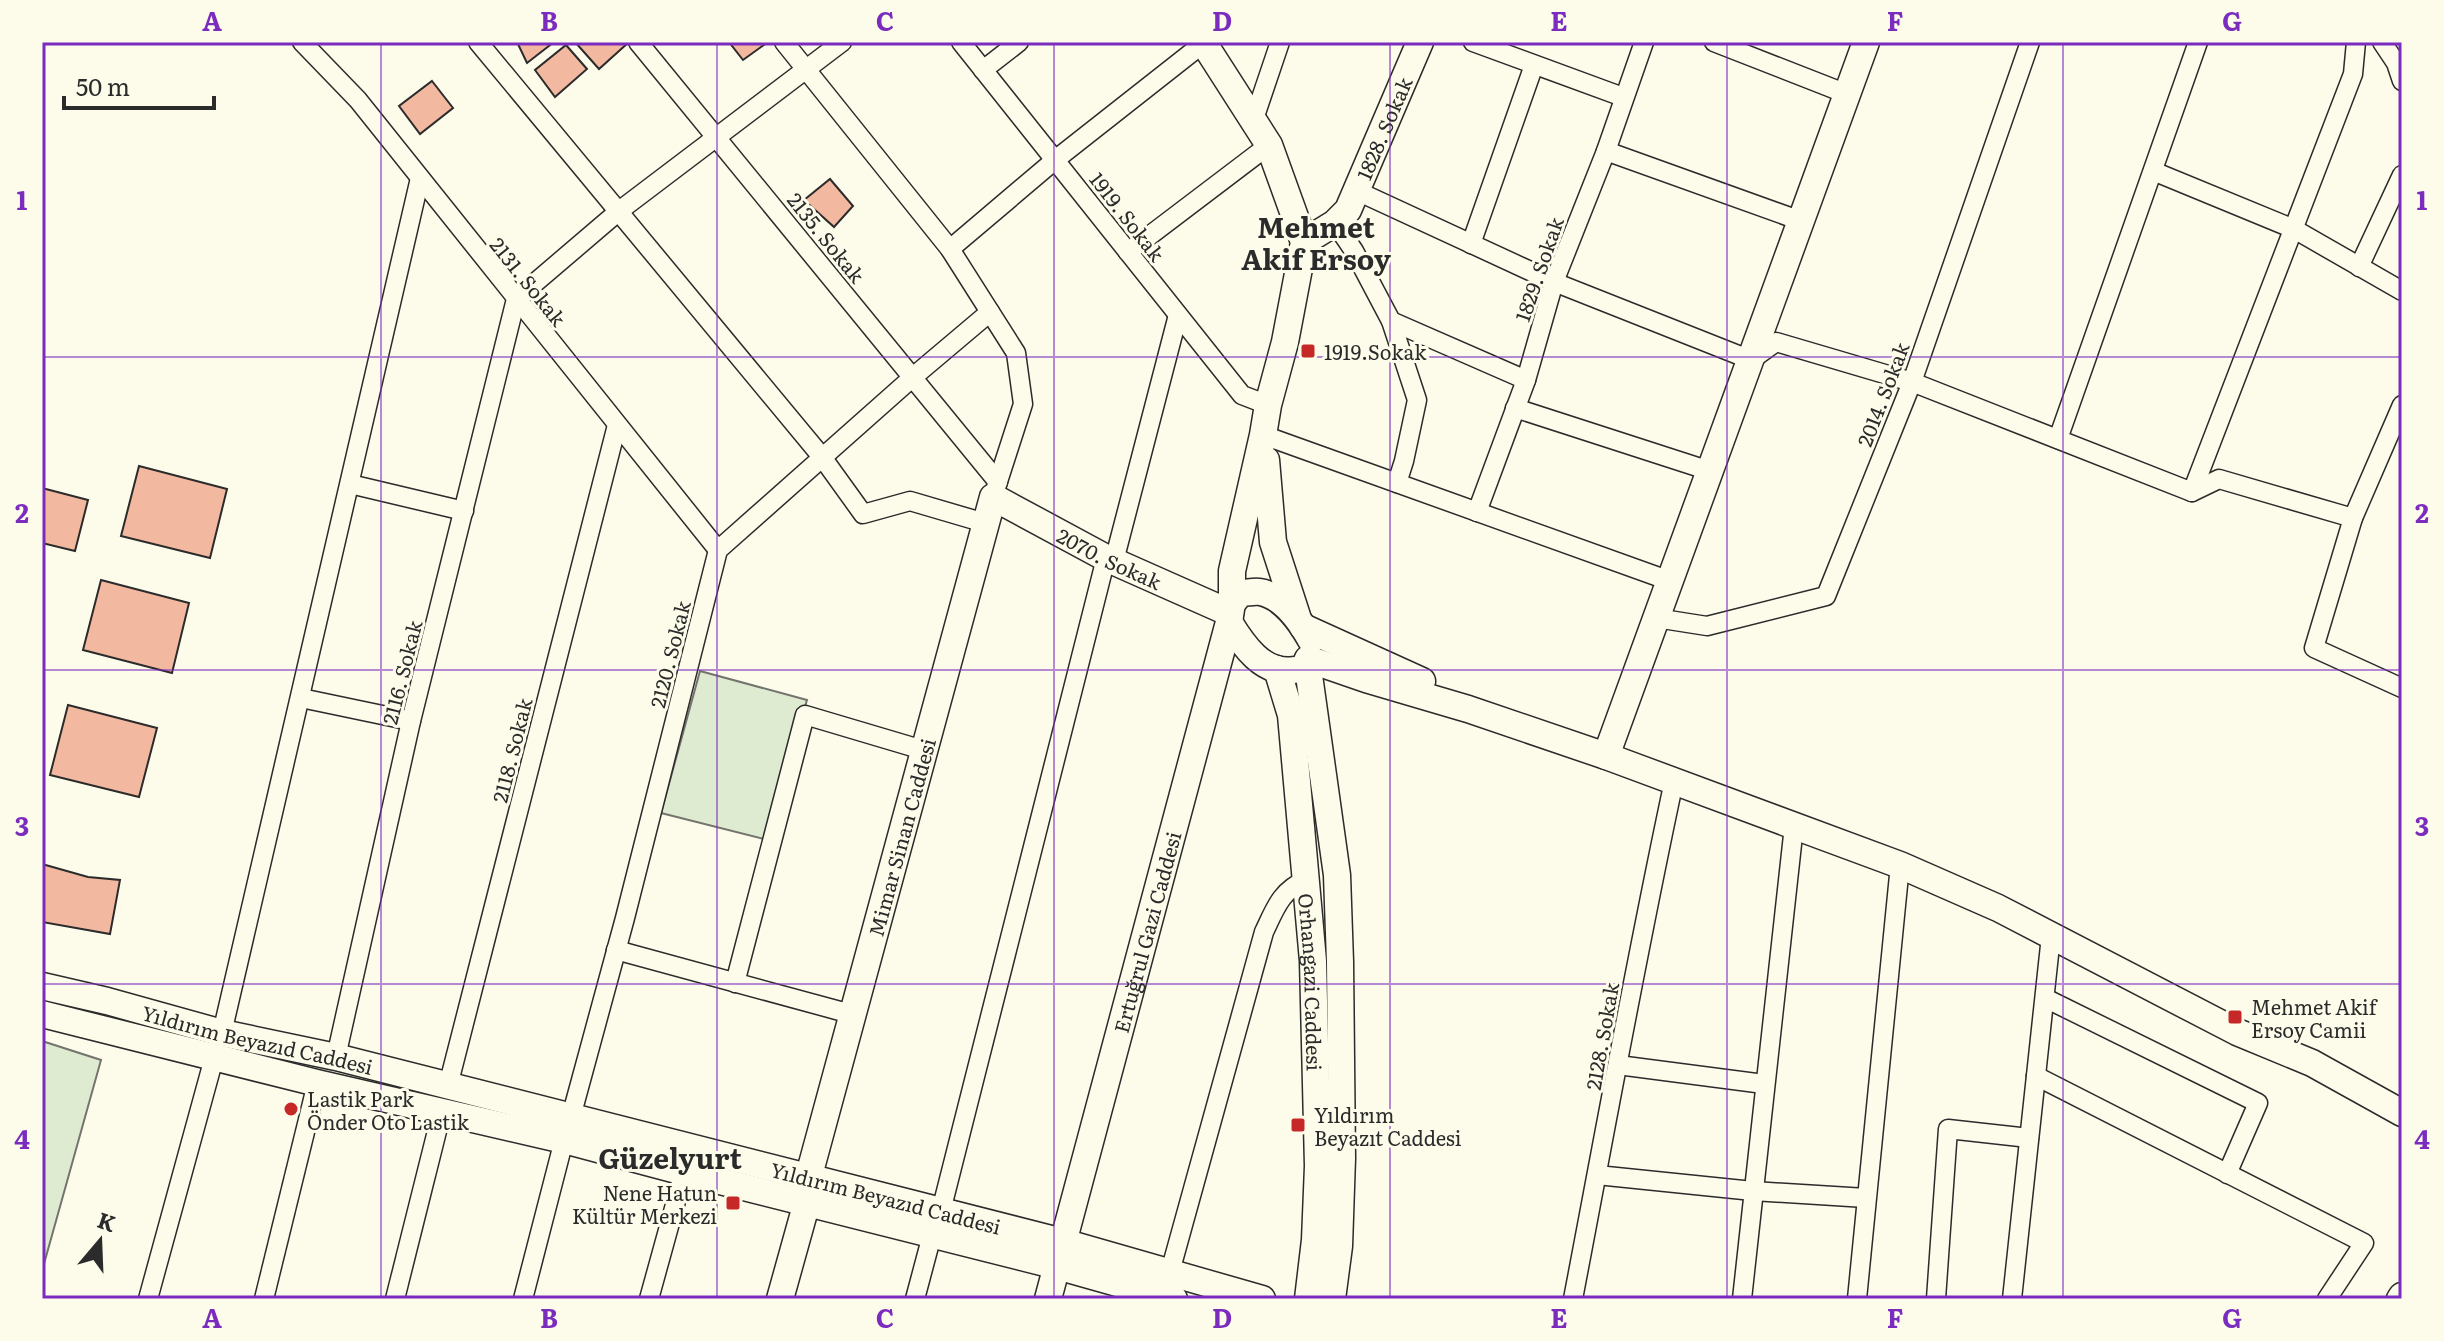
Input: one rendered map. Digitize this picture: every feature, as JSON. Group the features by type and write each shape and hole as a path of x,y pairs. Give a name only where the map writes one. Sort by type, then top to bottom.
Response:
{"main road":[{"name":"1828. Sokak","path":"1304,242 1335,223 1348,210 1420,42"},
{"path":"1606,756 1866,42"},
{"path":"1204,43 1269,145 1304,242 1263,435 1273,542 1301,624 1314,649 1296,670 1288,672 1262,662 1246,650 1230,612 1241,593 1259,592 1272,597 1301,624 1391,668 1606,756"},
{"name":"Ertuğrul Gazi Caddesi","path":"1048,1299 1230,612 1232,571 1263,435"},
{"name":"Mimar Sinan Caddesi","path":"780,1299 851,1014 995,489"},
{"name":"2070. Sokak","path":"995,489 1110,560 1230,612"},
{"path":"1307,660 1468,709 1606,756 1900,865 1998,908 2237,1032 2312,1063 2402,1113"},
{"path":"1307,660 1337,875 1339,919 1342,1158 1339,1246 1332,1299"},
{"name":"Orhangazi Caddesi","path":"1277,669 1291,715 1313,961 1318,1166 1315,1240 1308,1299"},
{"name":"Yıldırım Beyazıd Caddesi","path":"42,986 222,1033 336,1057 445,1099"},
{"name":"Yıldırım Beyazıd Caddesi","path":"42,1014 317,1083 445,1099 568,1129 1060,1254 1168,1292 1262,1299"},
{"path":"2237,1032 2303,1078 2402,1133"},
{"path":"214,1058 222,1033"},
{"name":"Yıldırım Beyazıd Caddesi","path":"568,1129 684,1172 807,1190"}],"street":[{"name":"2131. Sokak","path":"302,42 358,100 718,550"},
{"path":"478,42 822,457 863,514 910,501 985,523"},
{"name":"2135. Sokak","path":"638,42 981,461 995,489"},
{"path":"784,42 950,249 1016,353 1023,404 995,489"},
{"path":"516,299 619,211 842,42"},
{"name":"1919. Sokak","path":"961,42 1242,395 1268,405"},
{"path":"983,70 1019,42"},
{"path":"1254,119 1280,42"},
{"path":"1473,42 1623,97"},
{"name":"1829. Sokak","path":"1477,512 1526,380 1554,282 1606,151 1644,42"},
{"path":"1714,42 1847,94"},
{"name":"2014. Sokak","path":"1656,618 1707,626 1826,596 1912,382 2030,42"},
{"path":"2058,439 2198,42"},
{"path":"2192,492 2353,74 2356,42"},
{"path":"2382,42 2396,63 2402,81"},
{"path":"950,249 1055,160 1204,43"},
{"path":"1471,244 1534,65"},
{"path":"1128,252 1269,145"},
{"path":"1606,151 1801,221"},
{"path":"2153,171 2294,229 2402,291"},
{"path":"2359,267 2402,175"},
{"path":"222,1033 420,178"},
{"path":"1357,191 1554,282 1751,360 1776,342 1912,382 2192,492 2219,479 2353,518"},
{"path":"1335,223 1354,251 1391,321 1417,400 1397,483"},
{"name":"2116. Sokak","path":"336,1057 411,721 516,299"},
{"path":"718,550 990,312"},
{"path":"915,1299 1110,560 1178,315"},
{"path":"1391,321 1526,380"},
{"path":"2402,405 2353,518 2314,648 2402,688"},
{"path":"1515,408 1710,471"},
{"name":"2118. Sokak","path":"395,1299 617,425"},
{"path":"1263,435 1670,581"},
{"path":"350,484 464,511"},
{"name":"2120. Sokak","path":"523,1299 718,550"},
{"path":"301,698 411,721"},
{"path":"735,983 805,715 923,750"},
{"name":"2128. Sokak","path":"1573,1299 1638,950 1674,781"},
{"path":"1742,1299 1794,826"},
{"path":"1857,1299 1900,865"},
{"path":"1168,1292 1264,932 1276,906 1292,885 1306,880"},
{"path":"2012,1299 2051,936"},
{"path":"616,950 851,1014"},
{"path":"2045,998 2258,1103 2227,1174"},
{"path":"148,1299 214,1058"},
{"path":"1618,1065 1764,1084"},
{"path":"2036,1076 2364,1243 2327,1299"},
{"path":"264,1299 317,1083"},
{"path":"1936,1299 1948,1129 2029,1138"},
{"path":"649,1299 684,1172"},
{"path":"1597,1175 1753,1191 1866,1198"}],"green space":[{"path":"700,671 807,700 764,839 661,813"},
{"path":"42,1041 101,1060 42,1271"}],"building":[{"path":"517,42 554,42 527,63"},
{"path":"575,42 629,42 599,69"},
{"path":"729,42 768,42 743,60"},
{"path":"566,45 587,69 555,97 535,70"},
{"path":"432,81 453,108 420,134 399,106"},
{"path":"830,179 853,206 834,227 804,200"},
{"path":"139,466 227,489 210,558 121,536"},
{"path":"42,488 88,500 75,551 42,543"},
{"path":"101,580 189,603 172,673 83,650"},
{"path":"68,705 157,728 139,797 50,775"},
{"path":"42,864 88,877 120,880 110,934 42,922"}],"place":[{"name":"1919.Sokak","path":"1308,351"},
{"name":"Mehmet Akif Ersoy Camii","path":"2235,1017"},
{"name":"Lastik Park Önder Oto Lastik","path":"291,1109"},
{"name":"Yıldırım Beyazıt Caddesi","path":"1298,1125"},
{"name":"Nene Hatun Kültür Merkezi","path":"733,1203"}],"district":[{"name":"Mehmet Akif Ersoy","path":"1316,242"},
{"name":"Güzelyurt","path":"670,1157"}]}
